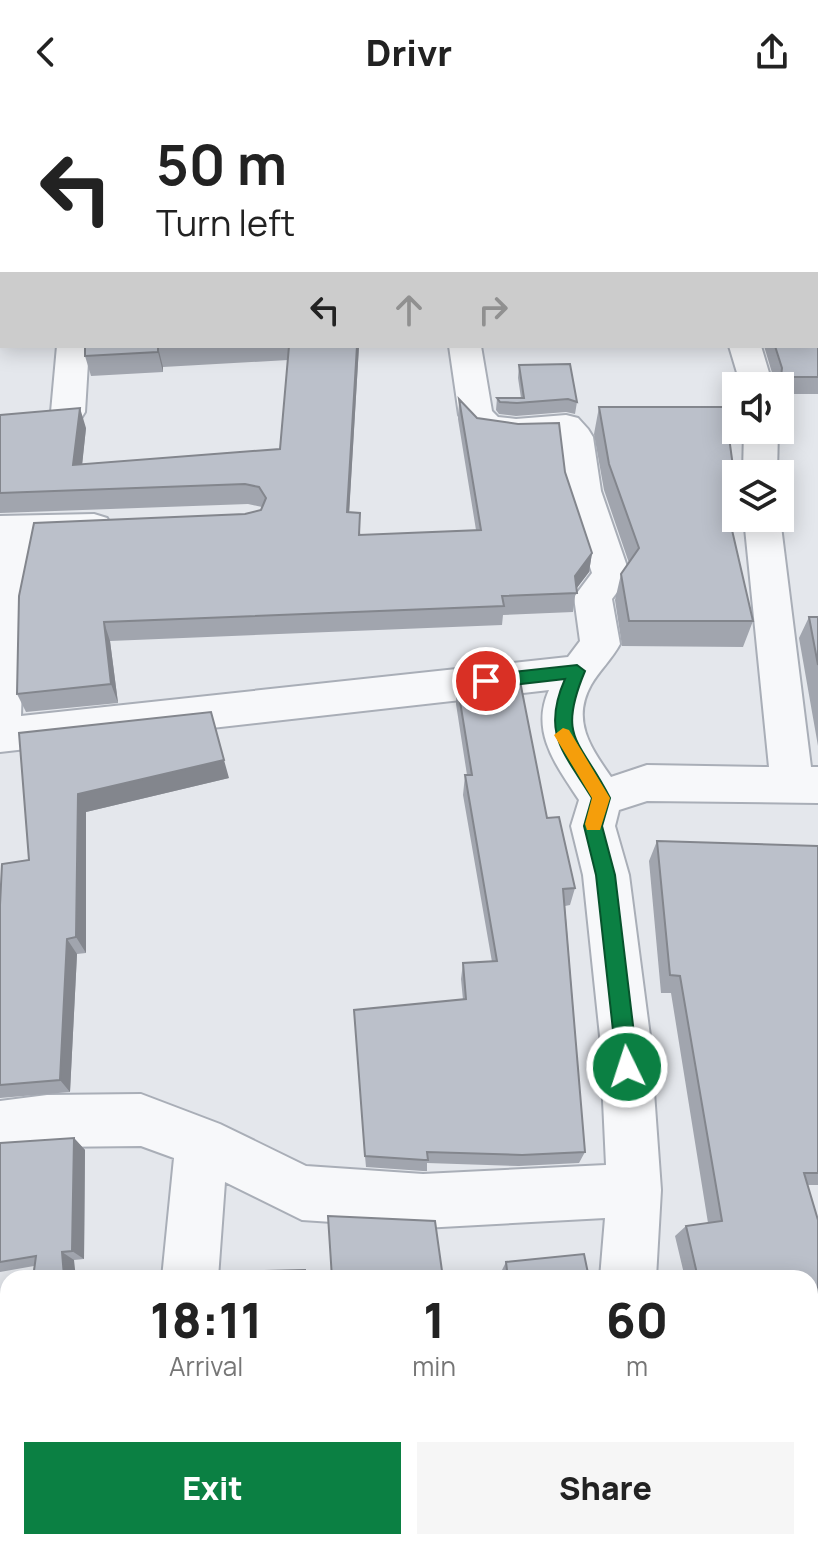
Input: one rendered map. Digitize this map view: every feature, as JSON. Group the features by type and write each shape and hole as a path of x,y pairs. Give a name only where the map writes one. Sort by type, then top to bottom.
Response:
{"street":[{"path":"68,412 73,348"},
{"path":"465,348 476,415 488,427 516,430 566,426 576,437 583,491 611,575 593,597 600,644 577,671 563,703 563,734 601,798 593,826 606,875 625,1036 634,1190 629,1270"},
{"path":"746,348 753,372"},
{"path":"129,525 11,529 3,615 0,735 577,671"},
{"path":"601,798 647,783 805,784 764,554 763,532"},
{"path":"0,1127 47,1121 141,1120 202,1142 302,1193 423,1201 634,1190"},
{"path":"191,1270 202,1142"}],"building":[{"path":"85,348 158,348 158,352 85,356"},
{"path":"289,348 357,348 347,512 360,513 359,535 481,530 459,399 477,418 518,424 559,423 565,472 592,553 575,576 577,593 502,596 504,606 104,622 111,684 17,694 19,596 34,523 245,514 261,510 266,498 259,487 245,484 0,493 0,415 80,408 73,465 280,449"},
{"path":"776,348 818,348 818,377 794,377 794,372 782,372"},
{"path":"570,364 577,402 568,399 517,403 500,402 497,398 524,398 519,365"},
{"path":"599,407 722,407 722,444 730,444 732,460 722,460 722,532 732,532 753,621 629,621 621,574 639,548 609,464"},
{"path":"809,617 818,617 818,665"},
{"path":"519,676 547,818 559,817 575,888 563,889 585,1152 522,1155 427,1152 428,1160 365,1156 354,1010 466,999 463,963 497,961 465,775 472,775 457,683"},
{"path":"211,712 224,760 78,794 76,937 67,939 60,1080 0,1085 2,864 29,860 19,733"},
{"path":"657,841 818,846 818,1173 804,1173 818,1220 818,1270 696,1270 686,1226 722,1221 680,976 670,975"},
{"path":"74,1138 72,1251 62,1252 64,1270 34,1270 36,1256 0,1262 0,1143"},
{"path":"328,1216 435,1221 442,1270 331,1270"},
{"path":"584,1254 587,1270 507,1270 506,1262"}],"slow traffic":[{"path":"563,735 601,798 594,824"}],"route":[{"path":"486,681 577,671 563,703 563,734 601,798 593,826 606,875 627,1067"}]}
